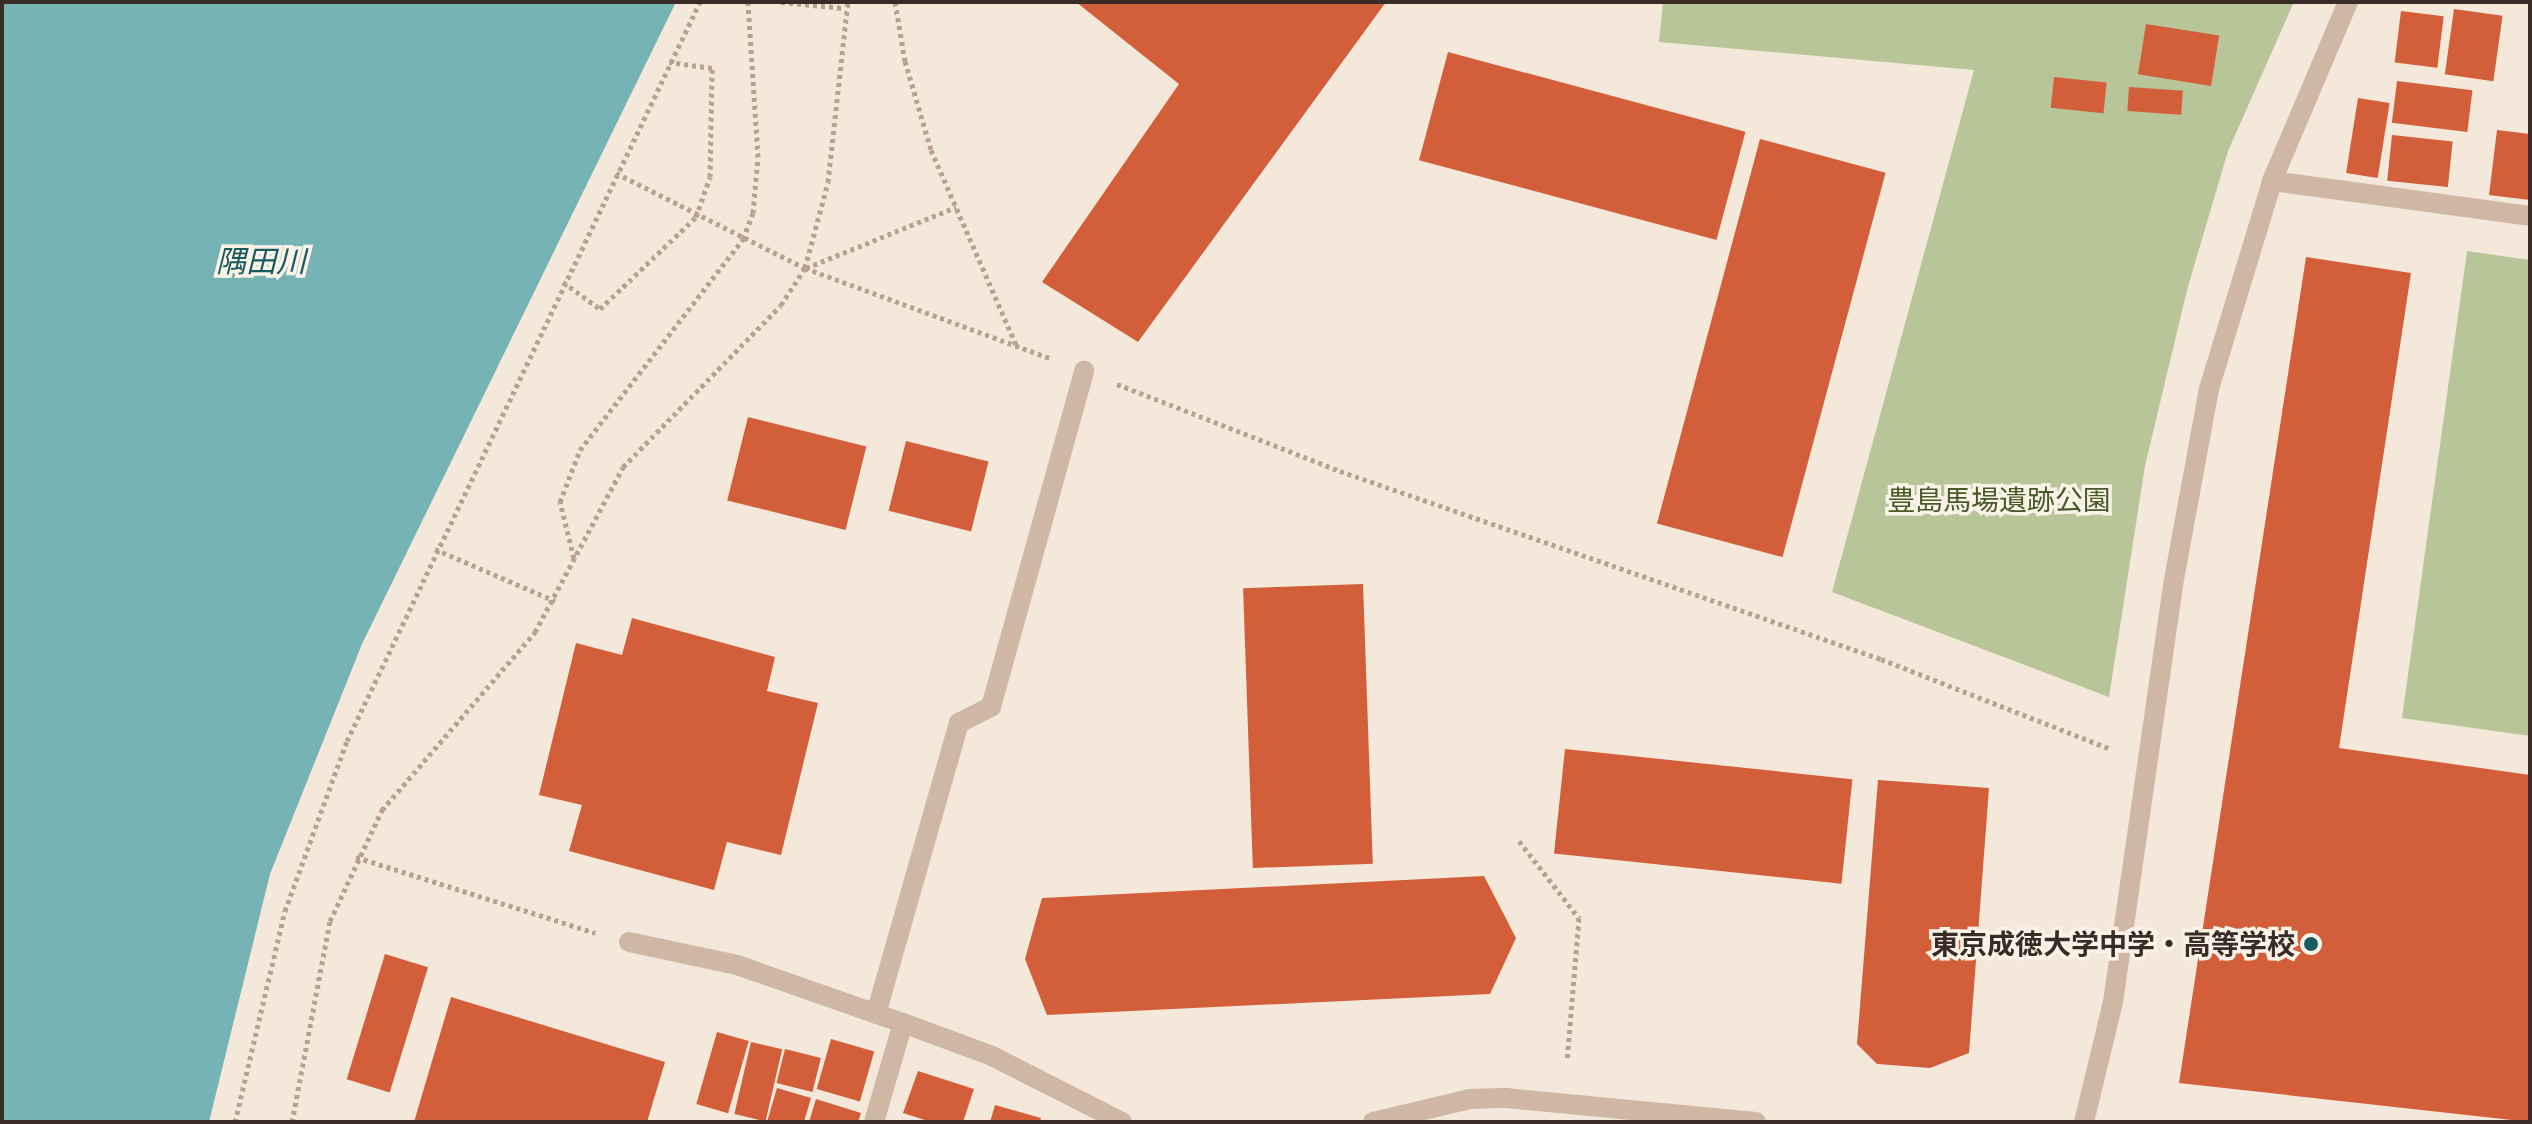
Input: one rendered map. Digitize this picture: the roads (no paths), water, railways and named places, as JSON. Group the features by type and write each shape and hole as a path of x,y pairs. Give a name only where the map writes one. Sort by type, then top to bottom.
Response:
{"street":[{"path":"2084,1122 2113,1002 2196,448 2224,331 2272,181 2348,2"},
{"path":"2272,181 2530,216"},
{"path":"876,1014 959,723 991,707 1084,371"},
{"path":"629,942 737,965 903,1023 992,1056 1122,1122"},
{"path":"874,1122 903,1023"},
{"path":"1373,1122 1470,1099 1506,1098 1756,1122"}],"water":[{"name":"隅田川","path":"2,2 676,2 362,644 270,874 209,1122 2,1122"}],"place":[{"name":"東京成徳大学中学・高等学校","path":"2311,944"}],"park label":[{"name":"豊島馬場遺跡公園","path":"1999,500"}]}
